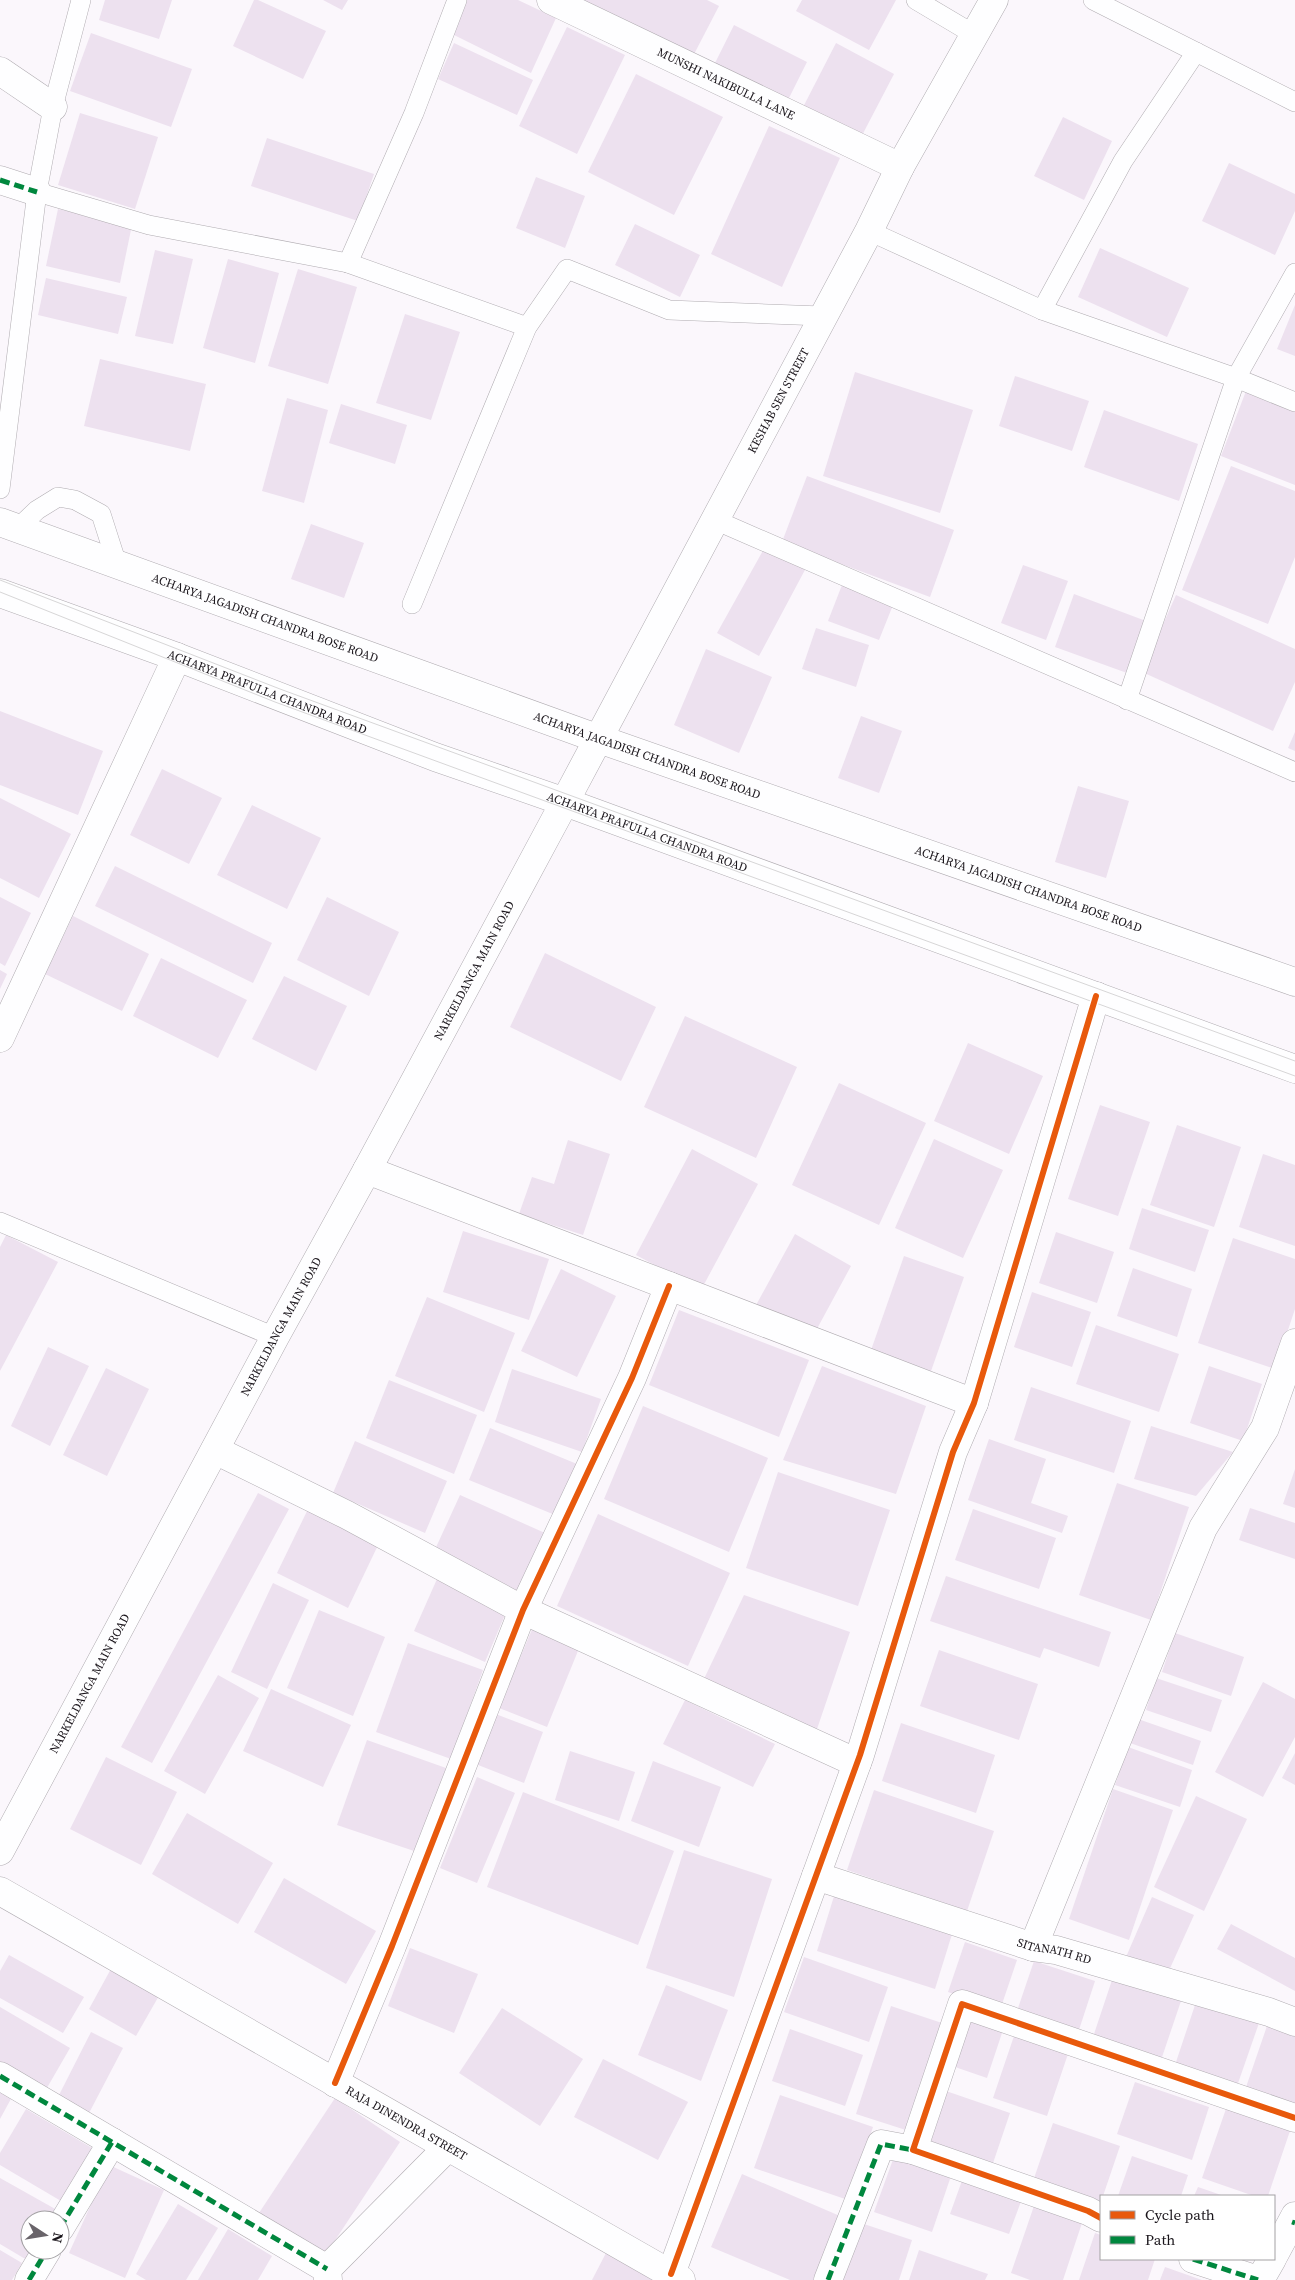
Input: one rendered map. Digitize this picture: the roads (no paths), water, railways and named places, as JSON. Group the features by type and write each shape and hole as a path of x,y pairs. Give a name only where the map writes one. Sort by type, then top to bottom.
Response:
{"street":[{"name":"KESHAB SEN STREET","path":"565,802 822,316 869,231 900,167 994,0"},
{"name":"MUNSHI NAKIBULLA LANE","path":"554,1 900,167"},
{"path":"0,71 52,107"},
{"path":"0,180 37,192"},
{"name":"ACHARYA JAGADISH CHANDRA BOSE ROAD","path":"9,525 599,739 1295,982"},
{"name":"ACHARYA PRAFULLA CHANDRA ROAD","path":"0,593 176,657 435,757 565,802 1295,1069"},
{"path":"0,1038 176,657"},
{"name":"NARKELDANGA MAIN ROAD","path":"0,1851 275,1337 368,1170 565,802"},
{"path":"676,2277 857,1764 953,1452 974,1403 1096,996"},
{"path":"368,1170 974,1403"},
{"path":"335,2083 392,1946 523,1610 632,1378 669,1286"},
{"path":"1033,1947 1203,1528 1265,1428 1295,1343"},
{"path":"215,1450 347,1515 523,1610 857,1764"},
{"name":"SITANATH RD","path":"816,1876 1033,1947 1066,1952 1269,2012 1295,2022"},
{"name":"RAJA DINENDRA STREET","path":"0,1891 676,2277"},
{"path":"913,2150 962,2004 1295,2118"},
{"path":"0,2076 112,2142 327,2274 448,2147"},
{"path":"70,2211 112,2142"},
{"path":"828,2280 881,2144 913,2150 1088,2211 1100,2217"},
{"path":"1275,2253 1294,2220"},
{"path":"28,2280 41,2260"},
{"path":"1196,2260 1259,2280 1271,2260"}],"lane":[{"path":"0,489 37,192 52,107 81,0"},
{"path":"348,263 414,113 457,0"},
{"path":"916,0 975,35"},
{"path":"1093,0 1295,102"},
{"path":"1042,310 1123,161 1196,52"},
{"path":"37,192 149,225 348,263 527,327"},
{"path":"869,231 1042,310 1236,378 1295,402"},
{"path":"412,604 527,327 566,269 669,310 822,316"},
{"path":"1127,700 1236,378 1295,273"},
{"path":"9,525 58,497 75,500 101,514 117,564"},
{"path":"714,520 1295,772"},
{"path":"0,1222 275,1337"}],"tram line":[{"path":"0,580 280,689 1295,1061"},
{"path":"0,592 275,702 1295,1076"}]}
